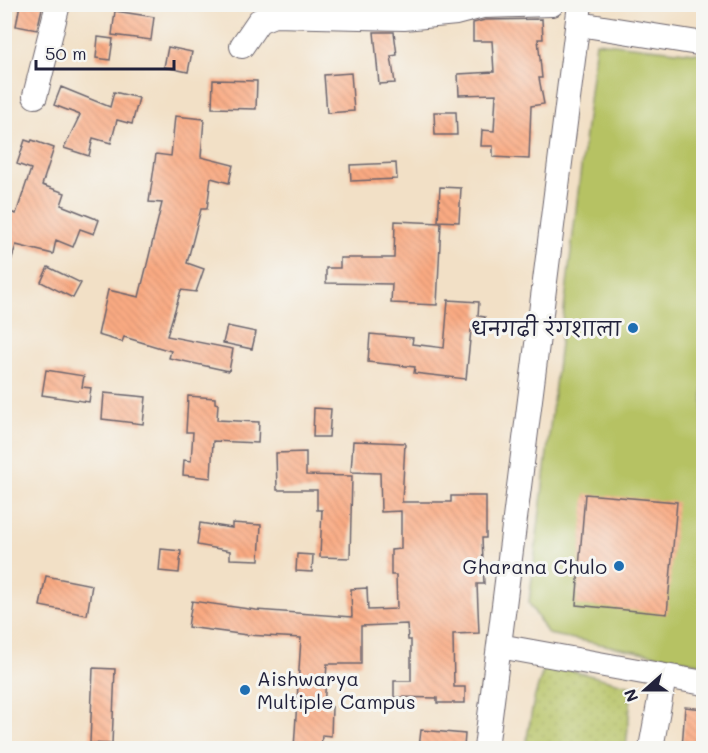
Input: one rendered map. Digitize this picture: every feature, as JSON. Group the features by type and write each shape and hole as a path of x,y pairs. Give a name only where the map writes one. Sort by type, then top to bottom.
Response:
{"street":[{"path":"35,96 58,4"},
{"path":"242,46 259,21 274,15 404,18 456,13 483,6 552,4"},
{"path":"486,748 579,14 704,44"},
{"path":"499,646 704,683"},
{"path":"651,748 664,677"}],"green space":[{"name":"धनगढी रंगशाला","path":"596,42 703,54 703,664 548,634 529,603"},
{"path":"545,664 632,686 626,748 525,748 534,699"}],"building":[{"path":"20,4 43,4 37,30 16,26"},
{"path":"115,11 154,17 151,40 112,35"},
{"path":"542,19 543,39 538,39 542,78 539,78 544,104 531,106 529,159 493,157 493,146 481,146 482,130 494,131 496,94 459,95 458,74 494,72 492,41 473,41 473,23 485,20"},
{"path":"374,32 394,32 397,55 391,56 395,83 379,84"},
{"path":"98,37 113,39 110,60 96,58"},
{"path":"168,47 192,52 188,72 164,67"},
{"path":"351,73 354,111 327,113 324,75"},
{"path":"213,80 257,81 256,109 212,108"},
{"path":"61,87 110,107 114,92 139,98 132,124 117,120 111,143 93,138 89,156 64,148 80,115 54,105"},
{"path":"434,112 456,112 457,135 435,135"},
{"path":"175,116 204,119 201,157 233,165 229,183 211,178 207,209 201,209 187,263 204,269 196,292 181,290 167,336 233,349 229,371 169,358 171,351 124,337 122,342 98,335 108,290 139,297 162,203 149,202 156,154 171,156"},
{"path":"25,140 31,142 32,140 54,148 42,185 65,193 61,205 99,220 94,234 80,229 73,247 56,240 53,254 16,245 8,271 4,271 4,231 10,212 16,214 31,169 17,164"},
{"path":"396,163 397,179 351,181 350,165"},
{"path":"440,187 461,188 459,222 438,221"},
{"path":"395,221 441,223 437,305 391,303 392,284 326,283 326,268 340,268 340,258 394,258"},
{"path":"48,267 81,283 73,298 41,282"},
{"path":"448,300 479,302 478,316 485,317 484,331 471,330 466,379 414,373 415,367 368,362 370,334 413,338 412,344 444,348"},
{"path":"227,326 256,332 252,349 223,343"},
{"path":"46,370 84,376 82,387 91,388 89,402 42,395"},
{"path":"104,393 146,397 143,424 102,419"},
{"path":"188,396 215,398 215,403 218,404 217,420 259,422 258,443 213,441 211,478 183,475 184,460 191,461 193,432 186,432"},
{"path":"314,408 331,409 329,437 313,437"},
{"path":"353,441 405,443 402,502 451,502 451,496 486,496 486,538 482,538 484,584 477,584 479,633 453,634 454,687 465,687 465,703 437,703 437,698 394,697 394,681 411,681 411,640 408,640 407,624 361,626 361,664 327,664 324,707 332,707 331,736 322,735 321,748 294,748 301,638 247,635 188,627 192,601 256,610 352,617 351,589 367,588 368,610 397,609 396,575 391,575 391,550 401,549 401,511 381,512 380,473 351,472"},
{"path":"306,452 306,475 352,476 350,558 320,557 322,510 317,510 317,490 277,490 276,453"},
{"path":"585,494 677,502 667,614 576,605"},
{"path":"200,523 232,528 232,523 261,525 259,560 230,559 230,551 197,545"},
{"path":"161,549 181,551 179,573 159,571"},
{"path":"297,554 313,555 312,572 296,571"},
{"path":"46,576 92,585 87,615 40,606"},
{"path":"93,668 115,669 112,744 90,743"},
{"path":"685,707 704,709 704,748 682,748"},
{"path":"421,730 465,734 464,748 419,748"}],"place":[{"name":"धनगढी रंगशाला","path":"633,328"},
{"name":"Gharana Chulo","path":"619,566"},
{"name":"Aishwarya Multiple Campus","path":"245,690"}]}
